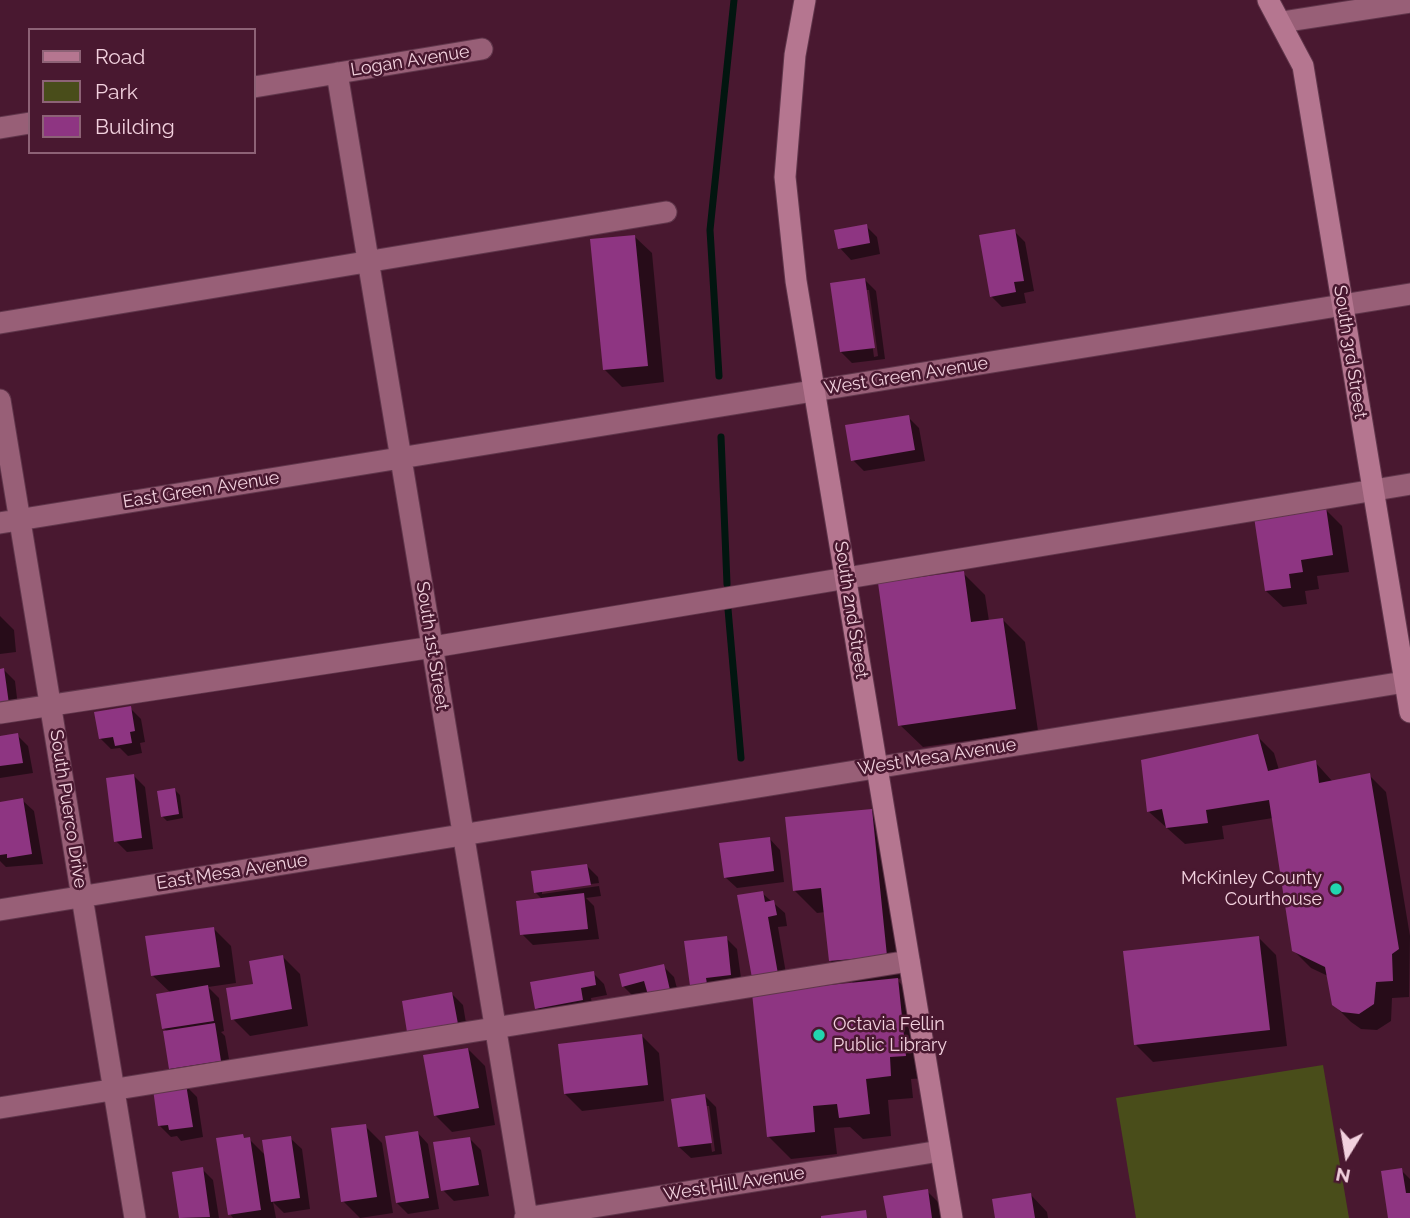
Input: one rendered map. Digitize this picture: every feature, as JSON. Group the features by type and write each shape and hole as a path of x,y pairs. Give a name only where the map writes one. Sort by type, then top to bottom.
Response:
{"main road":[{"name":"South 2nd Street","path":"805,0 796,55 785,177 796,281 952,1218"},
{"name":"South 3rd Street","path":"1268,0 1303,66 1407,681 1410,712"}],"street":[{"path":"1282,23 1410,2"},
{"name":"Logan Avenue","path":"256,87 482,49"},
{"name":"South 1st Street","path":"337,73 526,1218"},
{"path":"0,128 28,123"},
{"path":"0,323 666,212"},
{"name":"West Green Avenue","path":"401,457 1410,294"},
{"name":"South Puerco Drive","path":"0,400 10,521 50,704 135,1218"},
{"name":"East Green Avenue","path":"10,521 401,457"},
{"path":"0,713 433,647 1410,484"},
{"name":"West Mesa Avenue","path":"463,835 1407,681"},
{"name":"East Mesa Avenue","path":"0,910 463,835"},
{"path":"0,1108 909,961"},
{"name":"West Hill Avenue","path":"526,1218 940,1151"}],"green space":[{"path":"1323,1065 1349,1218 1136,1218 1116,1098"}],"building":[{"path":"867,224 870,243 838,249 834,230"},
{"path":"1015,229 1024,281 1014,282 1016,292 990,297 979,235"},
{"path":"635,235 648,366 603,370 590,239"},
{"path":"865,278 875,348 840,352 830,283"},
{"path":"909,415 915,450 851,461 845,425"},
{"path":"1326,507 1333,555 1301,560 1303,572 1289,574 1291,588 1265,591 1254,517"},
{"path":"964,571 971,622 1003,618 1016,709 898,726 878,583"},
{"path":"4,668 9,704 0,706 0,669"},
{"path":"131,706 135,731 130,732 132,743 115,746 113,737 99,739 94,712"},
{"path":"18,733 23,763 0,766 0,736"},
{"name":"McKinley County Courthouse","path":"1258,734 1268,771 1316,760 1319,783 1370,773 1399,949 1392,954 1393,981 1376,982 1374,1004 1359,1014 1342,1012 1332,1005 1325,967 1292,951 1269,800 1206,810 1208,823 1166,828 1162,809 1147,812 1141,760"},
{"path":"134,774 142,838 114,842 106,778"},
{"path":"175,788 179,814 161,817 157,791"},
{"path":"23,798 32,854 7,858 7,854 0,855 0,802"},
{"path":"872,809 887,956 829,961 821,888 793,891 785,817"},
{"path":"770,837 774,871 724,878 719,843"},
{"path":"587,864 591,885 534,893 531,871"},
{"path":"763,891 765,902 774,900 777,915 768,917 778,974 752,978 737,895"},
{"path":"584,893 588,929 520,935 516,901"},
{"path":"214,927 220,967 151,976 145,936"},
{"path":"727,936 731,975 706,978 707,984 690,986 684,941"},
{"name":"McKinley County Courthouse","path":"1259,936 1270,1030 1134,1045 1123,951"},
{"path":"283,955 292,1009 231,1020 226,988 253,984 249,961"},
{"path":"664,964 670,990 648,995 644,981 622,987 619,974"},
{"path":"594,971 596,985 581,988 583,1000 535,1009 530,982"},
{"path":"898,978 906,1056 890,1057 891,1076 866,1079 870,1114 839,1118 837,1104 813,1106 815,1132 767,1137 752,993"},
{"path":"208,985 214,1021 162,1029 156,994"},
{"path":"452,992 458,1024 407,1032 402,1001"},
{"path":"215,1023 221,1061 169,1069 163,1031"},
{"path":"642,1034 648,1085 564,1094 558,1044"},
{"path":"468,1048 479,1108 434,1116 423,1055"},
{"path":"186,1084 193,1127 169,1130 168,1125 158,1126 153,1089"},
{"path":"705,1094 712,1143 678,1147 671,1099"},
{"path":"366,1124 377,1197 341,1202 331,1128"},
{"path":"418,1131 429,1198 396,1203 385,1136"},
{"path":"243,1134 244,1138 250,1137 261,1210 228,1215 216,1138"},
{"path":"291,1136 300,1198 271,1202 262,1140"},
{"path":"470,1137 479,1185 441,1191 433,1142"},
{"path":"203,1167 210,1217 179,1218 172,1172"},
{"path":"1402,1168 1406,1193 1410,1193 1410,1218 1388,1218 1381,1171"},
{"path":"928,1189 932,1218 887,1218 883,1196"},
{"path":"1031,1193 1035,1218 995,1218 992,1199"},
{"path":"866,1210 867,1218 821,1218 821,1216"}],"waterway":[{"path":"719,376 710,230 734,0"},
{"path":"721,437 727,584"},
{"path":"728,609 741,758"}],"place":[{"name":"McKinley County Courthouse","path":"1336,889"},
{"name":"Octavia Fellin Public Library","path":"819,1035"}]}
